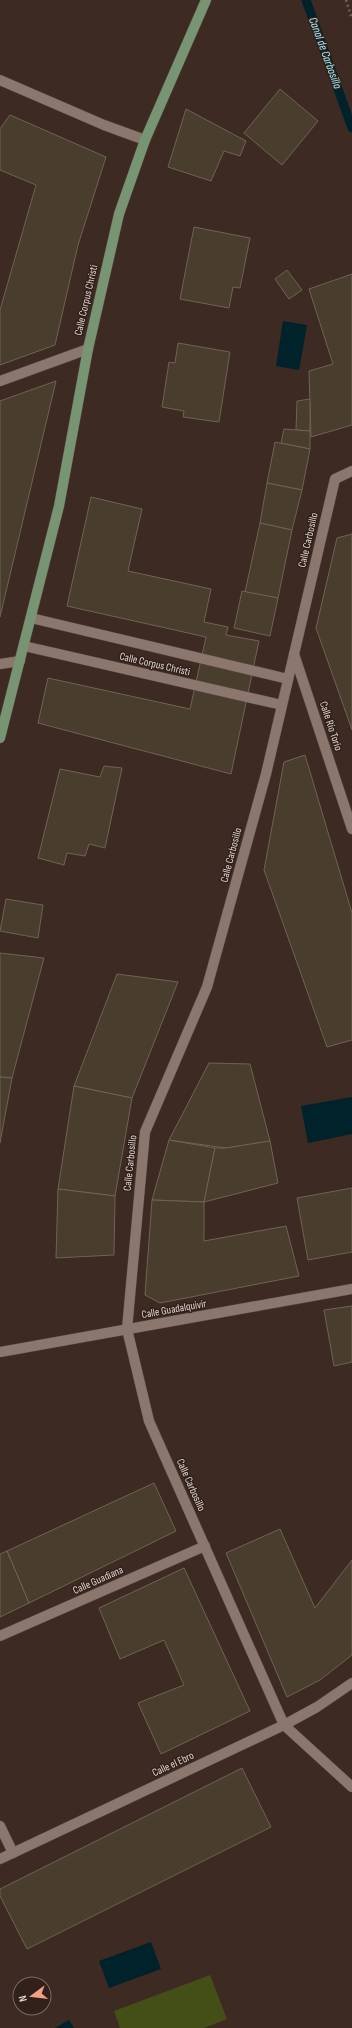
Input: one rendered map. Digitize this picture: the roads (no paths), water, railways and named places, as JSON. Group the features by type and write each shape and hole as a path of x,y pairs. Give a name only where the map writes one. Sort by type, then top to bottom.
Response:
{"main road":[{"name":"Calle Corpus Christi","path":"0,738 59,506 88,349 118,214 146,140 206,0"}],"street":[{"path":"0,80 104,125 146,140"},
{"path":"0,381 88,349"},
{"name":"Calle Carbosillo","path":"352,471 335,479 266,774 207,987 145,1132 127,1329 149,1421 284,1725 352,1787"},
{"name":"Calle Corpus Christi","path":"31,618 288,679"},
{"name":"Calle Corpus Christi","path":"24,646 282,705"},
{"name":"Calle Río Torío","path":"294,654 352,829"},
{"path":"0,664 20,661"},
{"name":"Calle Guadalquivir","path":"0,1352 352,1289"},
{"name":"Calle Guadiana","path":"0,1636 205,1546"},
{"name":"Calle el Ebro","path":"0,1859 284,1725 317,1707 352,1683"},
{"path":"0,1826 13,1853"}],"water":[{"path":"283,321 307,325 299,370 276,366"},
{"path":"352,1097 352,1134 308,1143 301,1106"},
{"path":"151,1942 161,1969 109,1988 99,1961"},
{"path":"69,2020 74,2028 55,2028"}],"waterway":[{"name":"Canal de Carbosillo","path":"306,0 352,128"}]}
